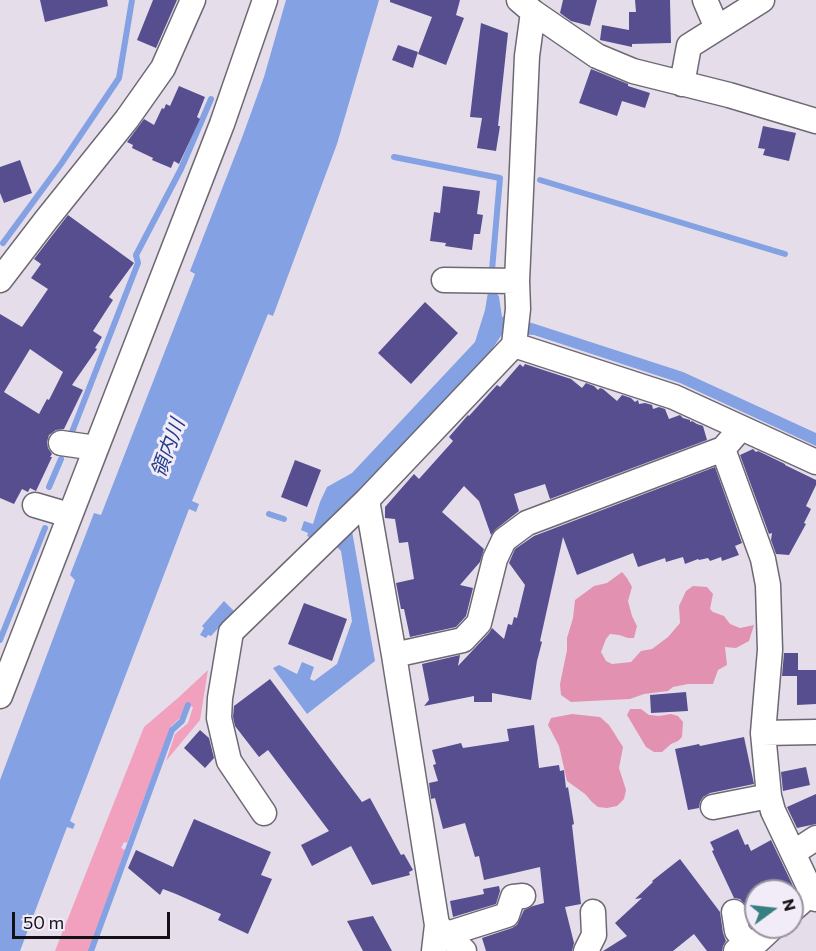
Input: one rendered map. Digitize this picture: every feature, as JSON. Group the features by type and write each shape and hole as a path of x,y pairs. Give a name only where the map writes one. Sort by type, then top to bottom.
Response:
{"street":[{"path":"2,268 127,119 164,68 193,0"},
{"path":"0,696 222,124 264,0"},
{"path":"705,0 717,28"},
{"path":"682,84 689,46 762,0"},
{"path":"526,6 597,56 633,71 729,95 816,121"},
{"path":"264,813 229,761 219,718 219,698 231,632 367,500 516,333 527,56 526,6"},
{"path":"444,280 517,281"},
{"path":"516,333 674,397 816,462"},
{"path":"394,655 463,640 479,623 495,559 504,540 527,523 723,450 741,428"},
{"path":"61,443 96,448"},
{"path":"723,450 764,559 768,585 770,650 763,733 769,796 773,812 815,893"},
{"path":"367,500 439,936 464,951"},
{"path":"35,505 69,515"},
{"path":"763,733 816,732"},
{"path":"713,807 769,796"},
{"path":"793,853 816,838"},
{"path":"439,936 507,915 513,897 523,896"},
{"path":"586,951 594,935 593,912"},
{"path":"734,912 741,946 760,939"}],"shaded area":[{"path":"622,572 632,587 628,601 637,626 634,638 610,634 601,652 606,661 612,664 631,662 641,651 652,649 668,637 680,623 679,606 686,591 693,586 707,587 713,594 710,609 724,616 730,624 740,628 754,625 749,641 736,648 725,647 727,665 718,670 713,684 688,684 630,699 571,702 561,695 560,684 575,600 594,586 607,583"},
{"path":"208,670 200,720 166,761 175,734 188,723 193,707 186,704 180,718 171,726 127,843 124,842 121,848 125,850 88,951 55,951 144,727"},
{"path":"630,709 641,709 649,715 678,716 683,722 682,737 662,752 654,752 646,747 627,715"},
{"path":"572,714 600,717 609,725 623,747 619,768 626,790 624,799 617,806 598,807 567,781 559,746 548,725 551,718"}],"water":[{"name":"領内川","path":"286,0 379,0 337,144 273,316 268,314 192,501 199,504 196,512 189,509 70,821 75,824 73,829 67,827 20,951 0,951 0,780 75,580 70,575 94,513 101,515 195,274 190,271 264,77"},
{"path":"496,291 502,317 507,316 507,318 532,323 683,372 816,433 816,446 680,383 534,335 503,333 484,361 313,539 307,536 308,533 301,530 304,521 313,524 327,487 352,473 475,342 488,292"},
{"path":"352,531 375,661 307,714 273,668 279,665 297,674 302,662 314,667 310,679 314,681 337,664 352,621 341,551 337,547"},
{"path":"224,601 234,611 211,636 208,635 206,638 200,635 204,628 202,626"}],"building":[{"path":"40,0 107,0 108,6 45,22"},
{"path":"153,0 177,0 156,48 137,40"},
{"path":"390,0 460,0 456,15 464,18 446,65 418,54 432,17 390,2"},
{"path":"563,0 597,0 590,26 571,21 560,13"},
{"path":"635,0 670,0 671,43 632,44 632,47 600,40 602,25 629,30 629,12 636,12"},
{"path":"481,23 508,33 496,151 477,148 482,118 470,117"},
{"path":"398,45 418,52 413,68 392,60"},
{"path":"591,69 628,84 628,86 650,93 645,108 622,101 617,116 579,103"},
{"path":"179,86 205,97 197,117 200,119 179,164 174,161 171,168 152,160 153,158 132,148 133,145 127,142 144,119 154,125 162,108 164,109 166,104 170,106"},
{"path":"763,126 796,133 789,161 763,155 765,149 758,148"},
{"path":"20,160 32,193 4,203 0,193 0,167"},
{"path":"443,186 480,191 477,214 483,215 480,234 474,234 472,250 430,241 434,212 440,213"},
{"path":"68,215 134,263 109,297 113,300 93,331 102,337 95,348 97,349 72,385 83,390 64,429 56,430 49,435 47,442 52,454 50,457 52,457 36,491 30,488 28,492 22,489 14,504 0,498 0,314 22,327 48,289 31,278 41,264 34,259","holes":["30,349 63,372 39,414 4,392"]},
{"path":"425,302 458,333 411,384 378,353"},
{"path":"520,364 523,367 525,364 571,379 582,388 586,383 598,390 603,389 617,401 622,395 635,402 638,400 639,404 652,405 653,409 659,407 665,409 669,419 680,415 690,422 703,426 707,440 550,499 545,484 514,494 519,511 491,535 479,501 464,486 442,512 484,549 480,562 460,585 473,588 466,616 456,627 410,637 396,583 414,579 408,542 399,543 395,519 385,518 385,507 414,474 419,479 453,441 449,437 468,415 497,385 500,387"},
{"path":"753,449 816,480 806,506 811,509 804,523 806,524 789,555 776,554 771,540 772,533 769,534 740,455"},
{"path":"295,460 321,470 307,507 281,497"},
{"path":"715,467 742,543 735,546 739,555 722,561 721,557 710,561 708,558 685,564 683,557 666,562 665,558 638,567 633,553 577,575 563,537 540,641 542,642 531,700 492,693 492,702 474,702 474,696 424,706 429,700 422,664 460,655 458,666 492,628 504,639 508,624 512,625 514,617 517,618 525,585 509,563 515,549 534,536"},
{"path":"304,603 347,619 332,661 288,644"},
{"path":"784,653 798,653 798,670 816,670 816,704 797,705 797,676 782,676"},
{"path":"270,679 362,802 370,798 401,855 404,854 413,870 409,872 410,875 372,885 351,846 312,866 301,845 329,831 268,750 259,757 235,726 234,706"},
{"path":"686,692 688,711 651,713 650,695"},
{"path":"534,725 539,768 559,765 560,771 564,770 566,788 568,787 574,824 572,825 581,904 565,907 574,943 572,951 486,951 482,938 512,928 517,925 524,910 544,903 540,867 484,880 479,856 475,857 465,823 443,829 435,798 431,799 429,783 438,781 433,765 436,764 432,750 461,743 463,748 509,741 507,729"},
{"path":"200,730 209,738 214,758 205,768 184,748"},
{"path":"744,737 754,784 710,793 703,797 699,808 688,810 675,749"},
{"path":"806,767 810,785 783,791 781,772"},
{"path":"816,794 816,824 797,828 787,807"},
{"path":"194,819 271,852 261,875 272,879 248,934 218,920 221,914 176,894 163,889 160,895 128,868 136,850 173,867"},
{"path":"738,829 745,845 748,844 751,851 771,840 790,879 744,879 744,903 734,898 710,842"},
{"path":"680,859 720,912 726,941 722,951 707,951 694,934 673,951 603,951 627,936 615,923 642,898 635,899 652,881"},
{"path":"499,886 500,891 496,904 453,917 450,901 484,894 483,889"},
{"path":"373,916 392,951 363,951 347,921"}],"waterway":[{"path":"3,243 61,164 119,78 132,0"},
{"path":"72,432 138,263 136,255 181,169 211,99"},
{"path":"394,157 500,178 492,270"},
{"path":"540,180 785,254"},
{"path":"49,487 61,459"},
{"path":"269,514 284,519"},
{"path":"0,640 45,528"},
{"path":"91,951 172,730 182,721 188,705"}]}
